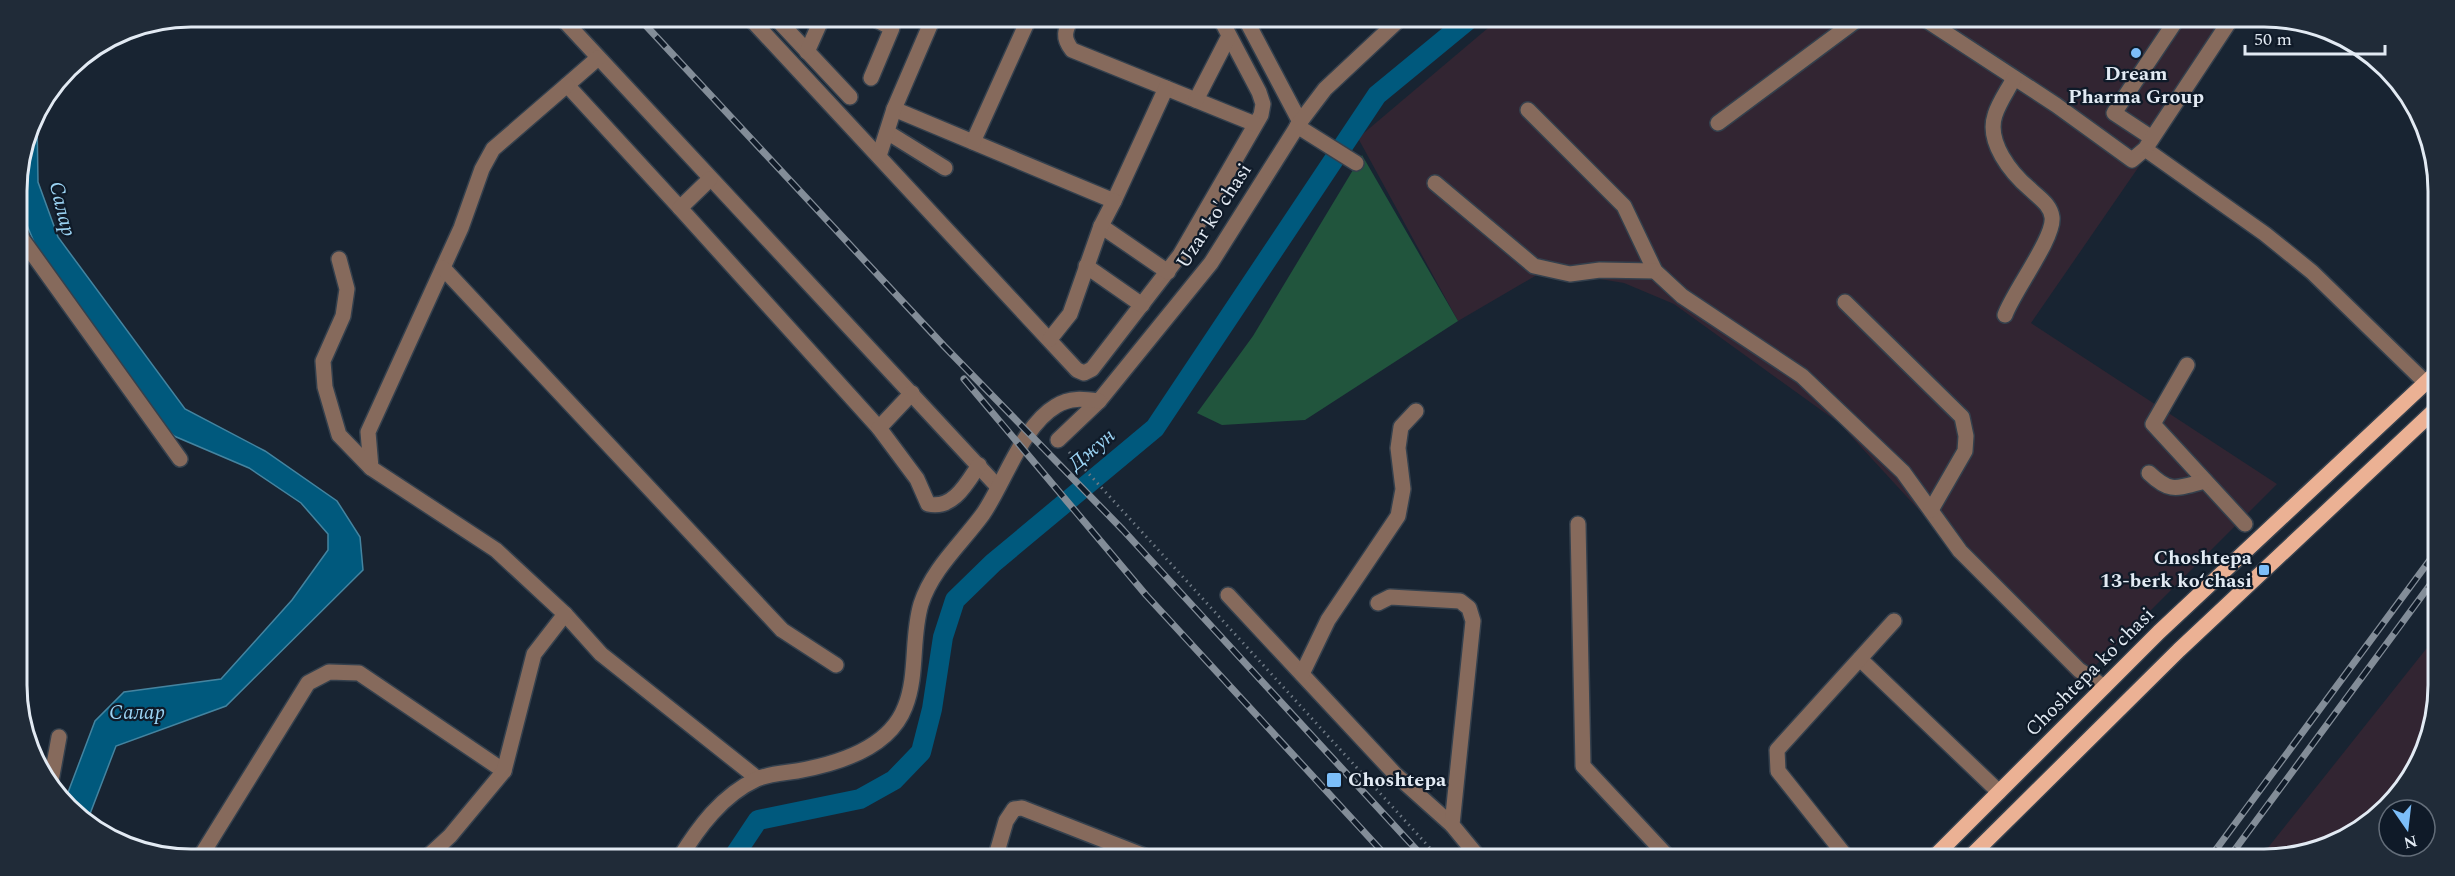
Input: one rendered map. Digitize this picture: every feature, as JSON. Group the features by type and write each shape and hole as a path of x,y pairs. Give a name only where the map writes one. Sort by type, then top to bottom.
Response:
{"main road":[{"name":"Choshtepa ko'chasi","path":"1942,849 2159,632 2428,382"},
{"path":"1978,849 2179,650 2428,415"}],"street":[{"path":"570,27 998,487"},
{"path":"758,27 1077,370 1084,373 1096,401"},
{"path":"784,27 850,97"},
{"path":"807,52 818,27"},
{"path":"871,78 892,28 890,27"},
{"path":"879,156 894,109 928,27"},
{"path":"973,142 1025,27"},
{"path":"1067,27 1064,33 1066,42 1072,50 1255,124"},
{"path":"1084,373 1092,369 1180,255 1255,124 1263,104 1224,27"},
{"path":"1250,27 1302,127 1356,163"},
{"name":"Uzar ko'chasi","path":"1058,440 1096,401 1211,263 1325,89 1391,27"},
{"path":"1718,123 1847,27"},
{"path":"1937,27 2132,160 2148,143 2226,27"},
{"path":"2172,27 2114,113 2148,143 2312,272 2426,384"},
{"path":"1196,100 1229,36"},
{"path":"371,468 368,432 443,268 493,149 598,58"},
{"path":"2005,315 2018,287 2042,250 2052,219 2047,204 2013,174 1994,138 1994,116 2014,78"},
{"path":"567,85 879,428 917,479 928,504 935,506 949,501 962,491 979,465"},
{"path":"1050,339 1070,314 1101,226 1166,88"},
{"path":"894,109 1114,201"},
{"path":"1528,110 1624,206 1655,271 1682,296 1802,376 1903,472 1960,551 2079,670 2104,687"},
{"path":"887,132 945,168"},
{"path":"680,208 710,179"},
{"path":"1435,183 1534,266 1570,274 1600,270 1655,271"},
{"path":"1101,226 1168,272"},
{"path":"27,246 180,459"},
{"path":"339,259 347,290 343,316 323,361 325,387 339,435 371,468 496,550 565,614 601,654 757,778"},
{"path":"1086,266 1142,305"},
{"path":"443,268 782,630 837,665"},
{"path":"1845,302 1962,417 1966,436 1965,451 1931,510"},
{"path":"2187,364 2152,424 2245,524"},
{"path":"879,428 912,393"},
{"path":"685,849 696,831 717,807 757,778 821,767 846,758 877,741 896,724 905,707 910,688 921,604 937,574 983,513 1034,425 1056,406 1077,398 1096,401"},
{"path":"1302,674 1328,620 1398,516 1403,489 1398,448 1401,427 1416,411"},
{"path":"2149,473 2164,487 2180,488 2205,481"},
{"path":"1578,524 1583,765 1661,849"},
{"path":"1228,595 1395,774 1452,825 1472,849"},
{"path":"1378,603 1390,597 1448,600 1460,601 1469,608 1473,621 1452,825"},
{"path":"436,849 504,771 534,654 565,614"},
{"path":"1840,849 1778,771 1777,750 1894,621"},
{"path":"1860,659 1999,792"},
{"path":"206,849 308,683 329,672 358,673 504,771"},
{"path":"53,772 59,737"},
{"path":"998,849 1006,821 1014,809 1022,808 1127,849"}],"path":[{"path":"1058,440 1131,516 1187,583 1431,849"}],"shaded area":[{"path":"1489,27 2235,27 2031,323 2277,484 2078,683 1839,423 1674,304 1624,283 1570,274 1554,265 1458,321 1358,138"},
{"path":"2428,647 2425,717 2411,757 2394,785 2383,798 2377,798 2377,804 2364,815 2336,832 2296,846 2267,849"}],"green space":[{"path":"1362,155 1458,321 1305,420 1222,425 1197,413 1253,336"}],"water":[{"name":"Салар","path":"37,136 38,182 58,237 185,409 265,451 337,501 360,537 363,570 226,706 116,746 90,813 68,793 95,721 124,692 221,679 292,600 328,550 328,534 301,503 249,468 174,436 141,403 36,247 27,225 27,181"}],"waterway":[{"name":"Джун","path":"739,849 758,820 860,799 894,780 921,752 932,709 943,637 955,600 993,563 1155,428 1377,95 1460,27"}],"railway":[{"path":"647,27 944,346 1123,530 1416,849"},
{"path":"964,379 1146,595 1380,849"},
{"path":"2216,849 2428,563"},
{"path":"2235,849 2428,588"}],"place":[{"name":"Dream Pharma Group","path":"2136,53"},
{"name":"Choshtepa 13-berk koʻchasi","path":"2264,570"},
{"name":"Choshtepa","path":"1334,780"}]}
